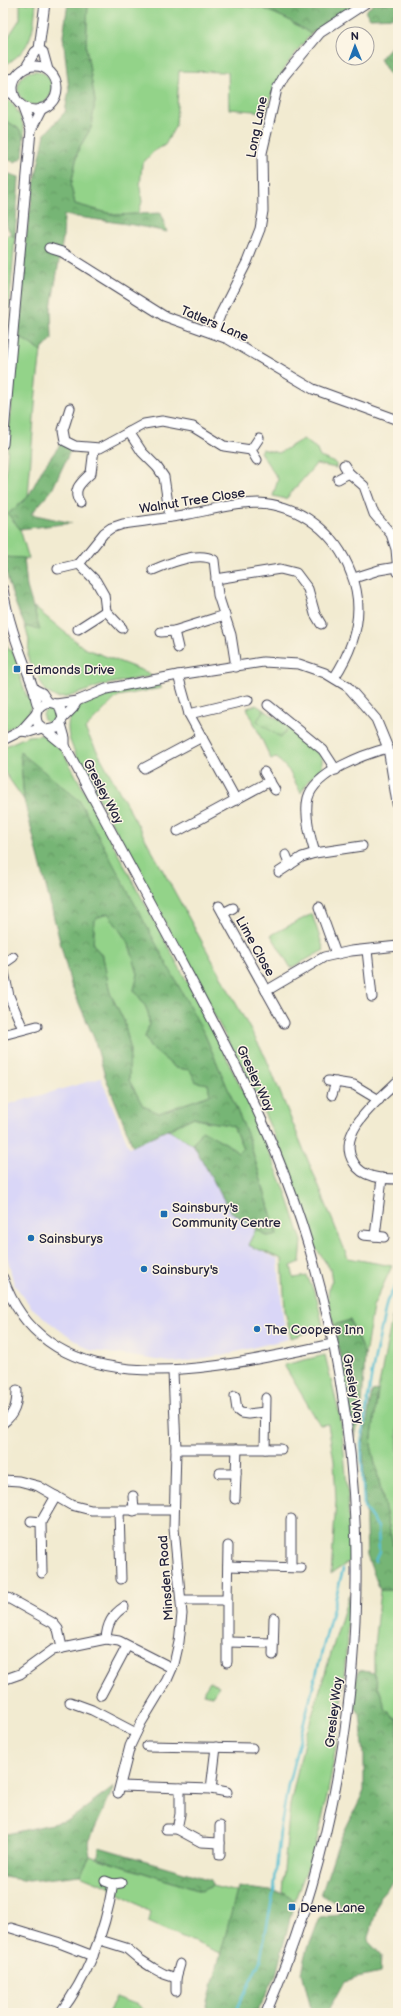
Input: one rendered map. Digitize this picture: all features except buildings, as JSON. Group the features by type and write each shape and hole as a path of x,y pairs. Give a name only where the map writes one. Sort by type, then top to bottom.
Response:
{"street":[{"path":"22,106 32,110 42,108 51,102 56,93 56,83 48,70 43,52 40,49 45,3"},
{"name":"Long Lane","path":"213,334 260,228 263,212 262,153 277,89 289,70 320,33 366,3"},
{"path":"3,80 14,78 26,67 34,52 40,49"},
{"path":"26,67 37,66 48,70"},
{"path":"14,78 12,86 14,94 22,106 31,130"},
{"path":"3,91 14,94"},
{"path":"3,444 31,130 42,108"},
{"name":"Tatlers Lane","path":"49,248 62,252 164,316 213,334 244,348 313,389 398,420"},
{"path":"70,408 63,430 65,441 75,446 94,449 106,446 129,432 151,422 170,422 193,427 224,446 252,450"},
{"path":"129,432 142,452 157,467 164,477 170,517"},
{"path":"252,450 259,438"},
{"path":"80,503 76,491 79,484 91,473 94,449"},
{"path":"252,450 257,460"},
{"path":"344,465 349,473 364,486 368,492 374,514 391,534 396,549 397,569 379,570 354,578"},
{"path":"338,479 349,473"},
{"name":"Walnut Tree Close","path":"79,564 104,534 111,528 123,524 247,504 269,505 292,510 316,524 330,537 342,552 354,578 358,599 358,620 350,651 334,678"},
{"path":"153,570 176,560 208,557 214,560 218,595 231,635 236,667"},
{"path":"58,569 79,564 96,581 104,595 106,611 122,628"},
{"path":"216,579 280,569 296,573 308,589 315,614 321,624"},
{"name":"Gresley Way","path":"3,589 14,636 34,689 37,710 36,719 44,729 65,746 213,1021 251,1095 297,1212 324,1305 333,1344 349,1441 353,1494 356,1603 348,1702 343,1746 325,1837 307,1901 287,1963 266,2013"},
{"path":"78,629 106,611"},
{"path":"306,618 315,614"},
{"path":"161,632 174,631 225,615"},
{"path":"174,631 178,648"},
{"path":"3,740 21,731 37,710 52,703 77,700 106,689 178,675 263,662 299,664 317,669 334,678 348,688 376,719 388,748 396,787 398,809"},
{"path":"178,675 189,714 236,800"},
{"name":"Gresley Way","path":"34,689 42,693 62,712 65,746"},
{"path":"21,731 29,732 57,728 73,708 77,700"},
{"path":"189,714 230,700 248,700"},
{"path":"268,704 280,707 324,750 336,770"},
{"path":"144,768 152,759 202,737"},
{"path":"315,853 309,824 307,800 318,781 360,756 388,748"},
{"path":"264,772 275,790"},
{"path":"178,831 190,829 236,800 270,781"},
{"path":"279,872 302,857 315,853 358,846 355,857"},
{"path":"286,855 290,865"},
{"path":"319,907 329,919 336,954"},
{"name":"Lime Close","path":"233,908 221,910 266,991 282,1011 284,1023"},
{"name":"Lime Close","path":"266,991 324,957 336,954 398,946"},
{"path":"367,950 374,979 372,998"},
{"path":"3,964 13,957"},
{"path":"3,967 9,996 23,1029"},
{"path":"3,1035 37,1026"},
{"path":"398,1081 360,1120 350,1138 349,1147 350,1157 356,1167 364,1173 382,1178 398,1179"},
{"path":"332,1095 332,1082 360,1087 379,1100"},
{"path":"363,1235 379,1237 382,1178"},
{"path":"3,1278 13,1300 26,1321 39,1334 60,1348 88,1361 116,1367 173,1371 240,1363 333,1344"},
{"name":"Minsden Road","path":"173,1371 176,1449 174,1510 175,1545 182,1600 180,1642 172,1668 161,1693 136,1733 126,1758 120,1790 180,1788"},
{"path":"3,1423 10,1418 14,1411 17,1390"},
{"path":"235,1396 237,1410 241,1413 265,1412"},
{"path":"265,1449 266,1398"},
{"path":"176,1449 281,1449"},
{"path":"235,1499 237,1449"},
{"path":"220,1473 236,1473"},
{"path":"3,1480 30,1483 82,1508 101,1512 174,1510"},
{"path":"42,1573 41,1522 56,1496"},
{"path":"133,1496 134,1511"},
{"path":"120,1511 121,1579"},
{"path":"291,1519 291,1567"},
{"path":"31,1521 41,1522"},
{"path":"227,1662 228,1546"},
{"path":"228,1566 302,1568"},
{"path":"8,1598 53,1623 58,1629 62,1647"},
{"path":"182,1600 227,1600"},
{"path":"106,1639 106,1631 111,1619 115,1613 124,1607"},
{"path":"273,1655 274,1618"},
{"path":"3,1680 20,1674 47,1653 62,1647 106,1639 119,1641 172,1668"},
{"path":"227,1642 273,1643"},
{"path":"101,1695 127,1646"},
{"path":"70,1702 92,1710 136,1733"},
{"path":"160,1746 161,1736"},
{"path":"147,1746 252,1748"},
{"path":"211,1789 216,1747"},
{"path":"177,1829 180,1814 180,1788 211,1789 227,1792"},
{"path":"220,1826 220,1856"},
{"path":"166,1830 177,1829 201,1842 220,1843"},
{"path":"60,2013 76,1990 100,1940 113,1882"},
{"path":"11,1928 57,1942 93,1956"},
{"path":"100,1940 126,1948 144,1963 164,1974 176,1978"},
{"path":"176,1991 176,1978 180,1964"}],"shaded area":[{"path":"101,1078 129,1147 168,1130 193,1144 230,1211 256,1229 248,1245 278,1259 283,1318 288,1339 223,1355 176,1363 90,1350 57,1328 32,1308 14,1284 3,1241 3,1106"}],"green space":[{"path":"20,3 36,3 32,32 20,54 3,66 3,45 20,19"},
{"path":"68,3 88,3 86,47 95,101 91,128 78,150 71,186 75,204 115,215 161,213 167,232 134,225 64,215 63,238 51,308 52,339 41,351 20,337 17,324 26,236 35,180 45,134 65,112 69,90 63,36"},
{"path":"88,3 219,3 262,8 287,19 311,34 289,61 274,89 266,112 229,109 228,72 179,71 176,125 165,145 154,151 142,164 140,187 142,202 138,214 115,215 75,204 71,186 78,150 91,128 95,101 86,47"},
{"path":"219,3 361,3 311,34 287,19 262,8"},
{"path":"375,3 398,3 398,17 370,18 365,11"},
{"path":"398,39 398,60 395,63 398,67 398,89 380,59"},
{"path":"35,71 47,76 52,88 47,100 35,105 23,100 18,88 23,76"},
{"path":"3,96 13,104 19,114 22,120 25,139 18,128 3,119"},
{"path":"3,119 15,126 22,134 24,143 23,157 15,162 3,158"},
{"path":"3,172 19,177 15,237 7,226 3,208"},
{"path":"9,234 15,237 3,382 3,239"},
{"path":"17,337 20,337 41,351 36,392 28,497 8,514 20,529 29,559 4,557 3,507"},
{"path":"303,439 316,448 320,457 336,463 336,468 316,464 286,499 273,496 278,479 260,452 262,449 279,453"},
{"path":"62,442 71,449 52,490 31,514 72,523 20,529 8,514 28,497 43,468"},
{"path":"4,557 24,558 27,587 40,630 25,626 12,592"},
{"path":"34,607 84,648 149,673 152,676 103,685 68,697 57,698 45,691 32,664 30,665 28,657 29,640 25,626 39,630"},
{"path":"3,636 9,650 12,650 21,670 18,671 27,697 30,696 31,703 28,714 19,722 3,732"},
{"path":"158,684 162,688 118,696 85,729 266,1058 348,1258 392,1266 373,1307 365,1356 350,1320 334,1325 328,1297 332,1281 330,1269 311,1241 283,1155 251,1084 82,767 69,739 68,729 70,717 78,708 89,700 118,691"},
{"path":"256,705 289,726 322,757 322,768 308,781 301,793 289,771 277,758 271,759 247,708"},
{"path":"50,709 55,711 57,716 55,721 50,723 45,721 43,716 45,711"},
{"path":"264,710 289,726 281,738 257,721"},
{"path":"42,735 53,741 63,752 210,1024 248,1102 285,1190 302,1241 300,1262 291,1266 294,1278 307,1276 317,1298 323,1327 291,1338 285,1310 282,1259 248,1245 256,1229 267,1236 277,1234 248,1136 205,1035 20,752 24,800 3,770 3,747 28,736"},
{"path":"20,752 79,800 205,1035 248,1136 277,1235 267,1236 230,1211 193,1144 202,1130 227,1144 238,1153 243,1148 233,1126 194,1117 133,1146 105,1076 94,1038 71,985 24,800","holes":["108,913 129,944 138,974 134,990 148,1012 149,1023 145,1037 150,1047 176,1068 190,1070 196,1082 208,1084 210,1095 159,1113 143,1106 129,1080 130,1047 124,1021 110,993 103,957 93,944 95,919"]},
{"path":"108,913 129,944 138,974 134,990 148,1012 149,1023 145,1037 150,1047 176,1068 190,1070 208,1084 210,1095 159,1113 143,1106 129,1080 130,1047 124,1021 110,993 103,957 93,944 95,919"},
{"path":"312,914 324,950 291,968 271,935"},
{"path":"194,1117 203,1121 233,1126 243,1148 238,1153 227,1144 202,1130 193,1144 168,1130"},
{"path":"398,1307 398,1567 371,1445 378,1390 392,1318"},
{"path":"350,1320 365,1356 362,1405 355,1437 334,1325"},
{"path":"325,1355 341,1421 348,1496 350,1561 331,1574 336,1501 334,1461 328,1424 320,1425 284,1365"},
{"path":"378,1390 371,1445 398,1567 398,1590 380,1590 367,1556 363,1444 372,1391"},
{"path":"380,1590 398,1590 398,1720 386,1710 374,1673 374,1646"},
{"path":"349,1594 343,1686 331,1776 316,1844 294,1902 286,1893 282,1892 290,1805 304,1742"},
{"path":"359,1670 374,1673 386,1710 398,1720 398,1879 395,1879 380,1896 368,1941 381,1955 380,1973 344,1981 327,2013 312,2013 302,1972 307,1951 320,1917 340,1915 340,1904 321,1895 338,1844 364,1791 364,1756 360,1714 354,1706 353,1690"},
{"path":"210,1681 219,1686 212,1696 204,1694 204,1690"},
{"path":"114,1787 88,1844 90,1856 80,1875 29,1881 3,1877 3,1832 7,1834 69,1820"},
{"path":"99,1847 211,1880 212,1886 201,1891 98,1858"},
{"path":"90,1856 201,1891 212,1886 237,1892 222,1954 148,1922 150,1912 107,1886 80,1875"},
{"path":"238,1887 286,1893 294,1902 276,1975 257,2013 205,2013"},
{"path":"116,1997 138,2005 148,2013 108,2013"}],"waterway":[{"path":"375,1561 379,1552 378,1527 364,1507 361,1444 372,1372 387,1301 398,1282"},
{"path":"235,2013 260,1961 274,1890 280,1831 288,1785 343,1569"}],"place":[{"name":"Edmonds Drive","path":"17,669"},
{"name":"Sainsbury's Community Centre","path":"164,1214"},
{"name":"Sainsburys","path":"31,1238"},
{"name":"Sainsbury's","path":"144,1269"},
{"name":"The Coopers Inn","path":"257,1329"},
{"name":"Dene Lane","path":"292,1907"}]}
